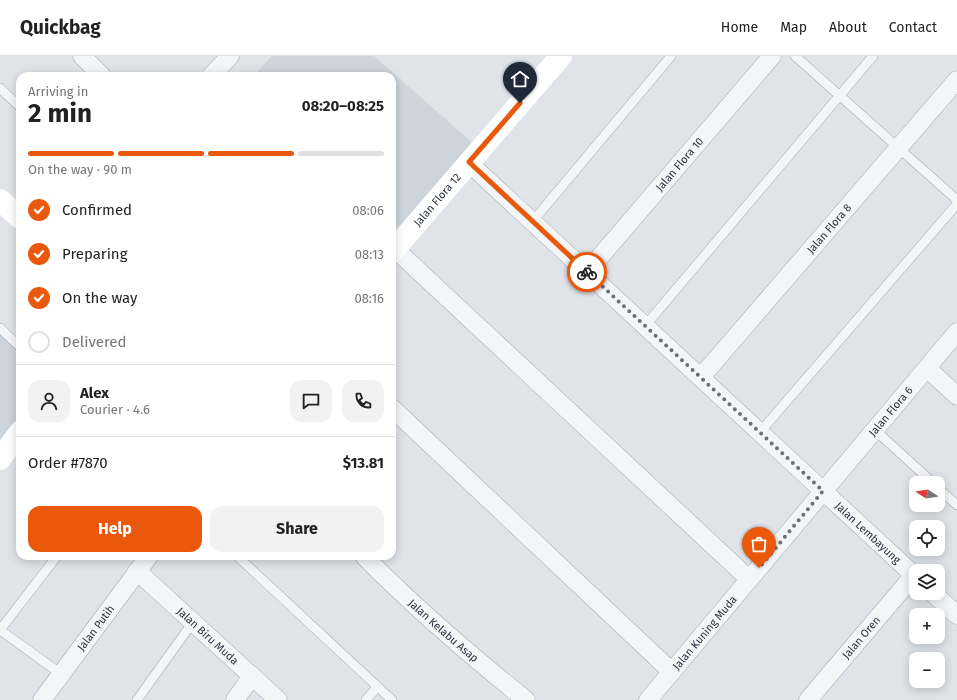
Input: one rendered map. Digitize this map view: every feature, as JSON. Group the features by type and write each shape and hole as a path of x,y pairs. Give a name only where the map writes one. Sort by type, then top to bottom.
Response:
{"street":[{"path":"82,56 98,72"},
{"path":"215,72 230,56"},
{"name":"Jalan Flora 12","path":"396,248 561,56"},
{"name":"Jalan Flora 10","path":"587,272 772,56"},
{"name":"Jalan Flora 8","path":"700,377 900,149 957,80"},
{"name":"Jalan Lembayung","path":"469,162 909,570"},
{"path":"0,200 16,214"},
{"path":"396,252 749,579"},
{"name":"Jalan Flora 6","path":"823,491 957,332"},
{"path":"927,368 957,396"},
{"path":"396,412 672,672"},
{"path":"0,459 16,437"},
{"name":"Jalan Kuning Muda","path":"648,700 823,491"},
{"name":"Jalan Putih","path":"42,700 146,560"},
{"name":"Jalan Kelabu Asap","path":"368,560 399,591 480,663 526,700"},
{"name":"Jalan Biru Muda","path":"138,572 278,700"},
{"name":"Jalan Oren","path":"808,700 909,583"},
{"path":"941,600 957,615"},
{"path":"235,700 252,676"}],"lane":[{"path":"533,221 671,56"},
{"path":"794,56 957,200"},
{"path":"645,326 873,56"},
{"path":"0,88 16,103"},
{"path":"760,432 957,204"},
{"path":"0,328 16,343"},
{"path":"875,430 925,476"},
{"path":"945,494 957,505"},
{"path":"54,560 0,630 61,674"},
{"path":"241,560 392,700"},
{"path":"137,700 193,622"},
{"path":"366,700 377,687"}],"shaded area":[{"path":"272,56 374,56 392,72 257,72"},
{"path":"396,75 476,146 396,238"},
{"path":"0,322 16,338 16,419 0,441"}],"way so far":[{"path":"587,272 823,491 759,568"}],"route":[{"path":"520,103 469,162 587,272"}]}
